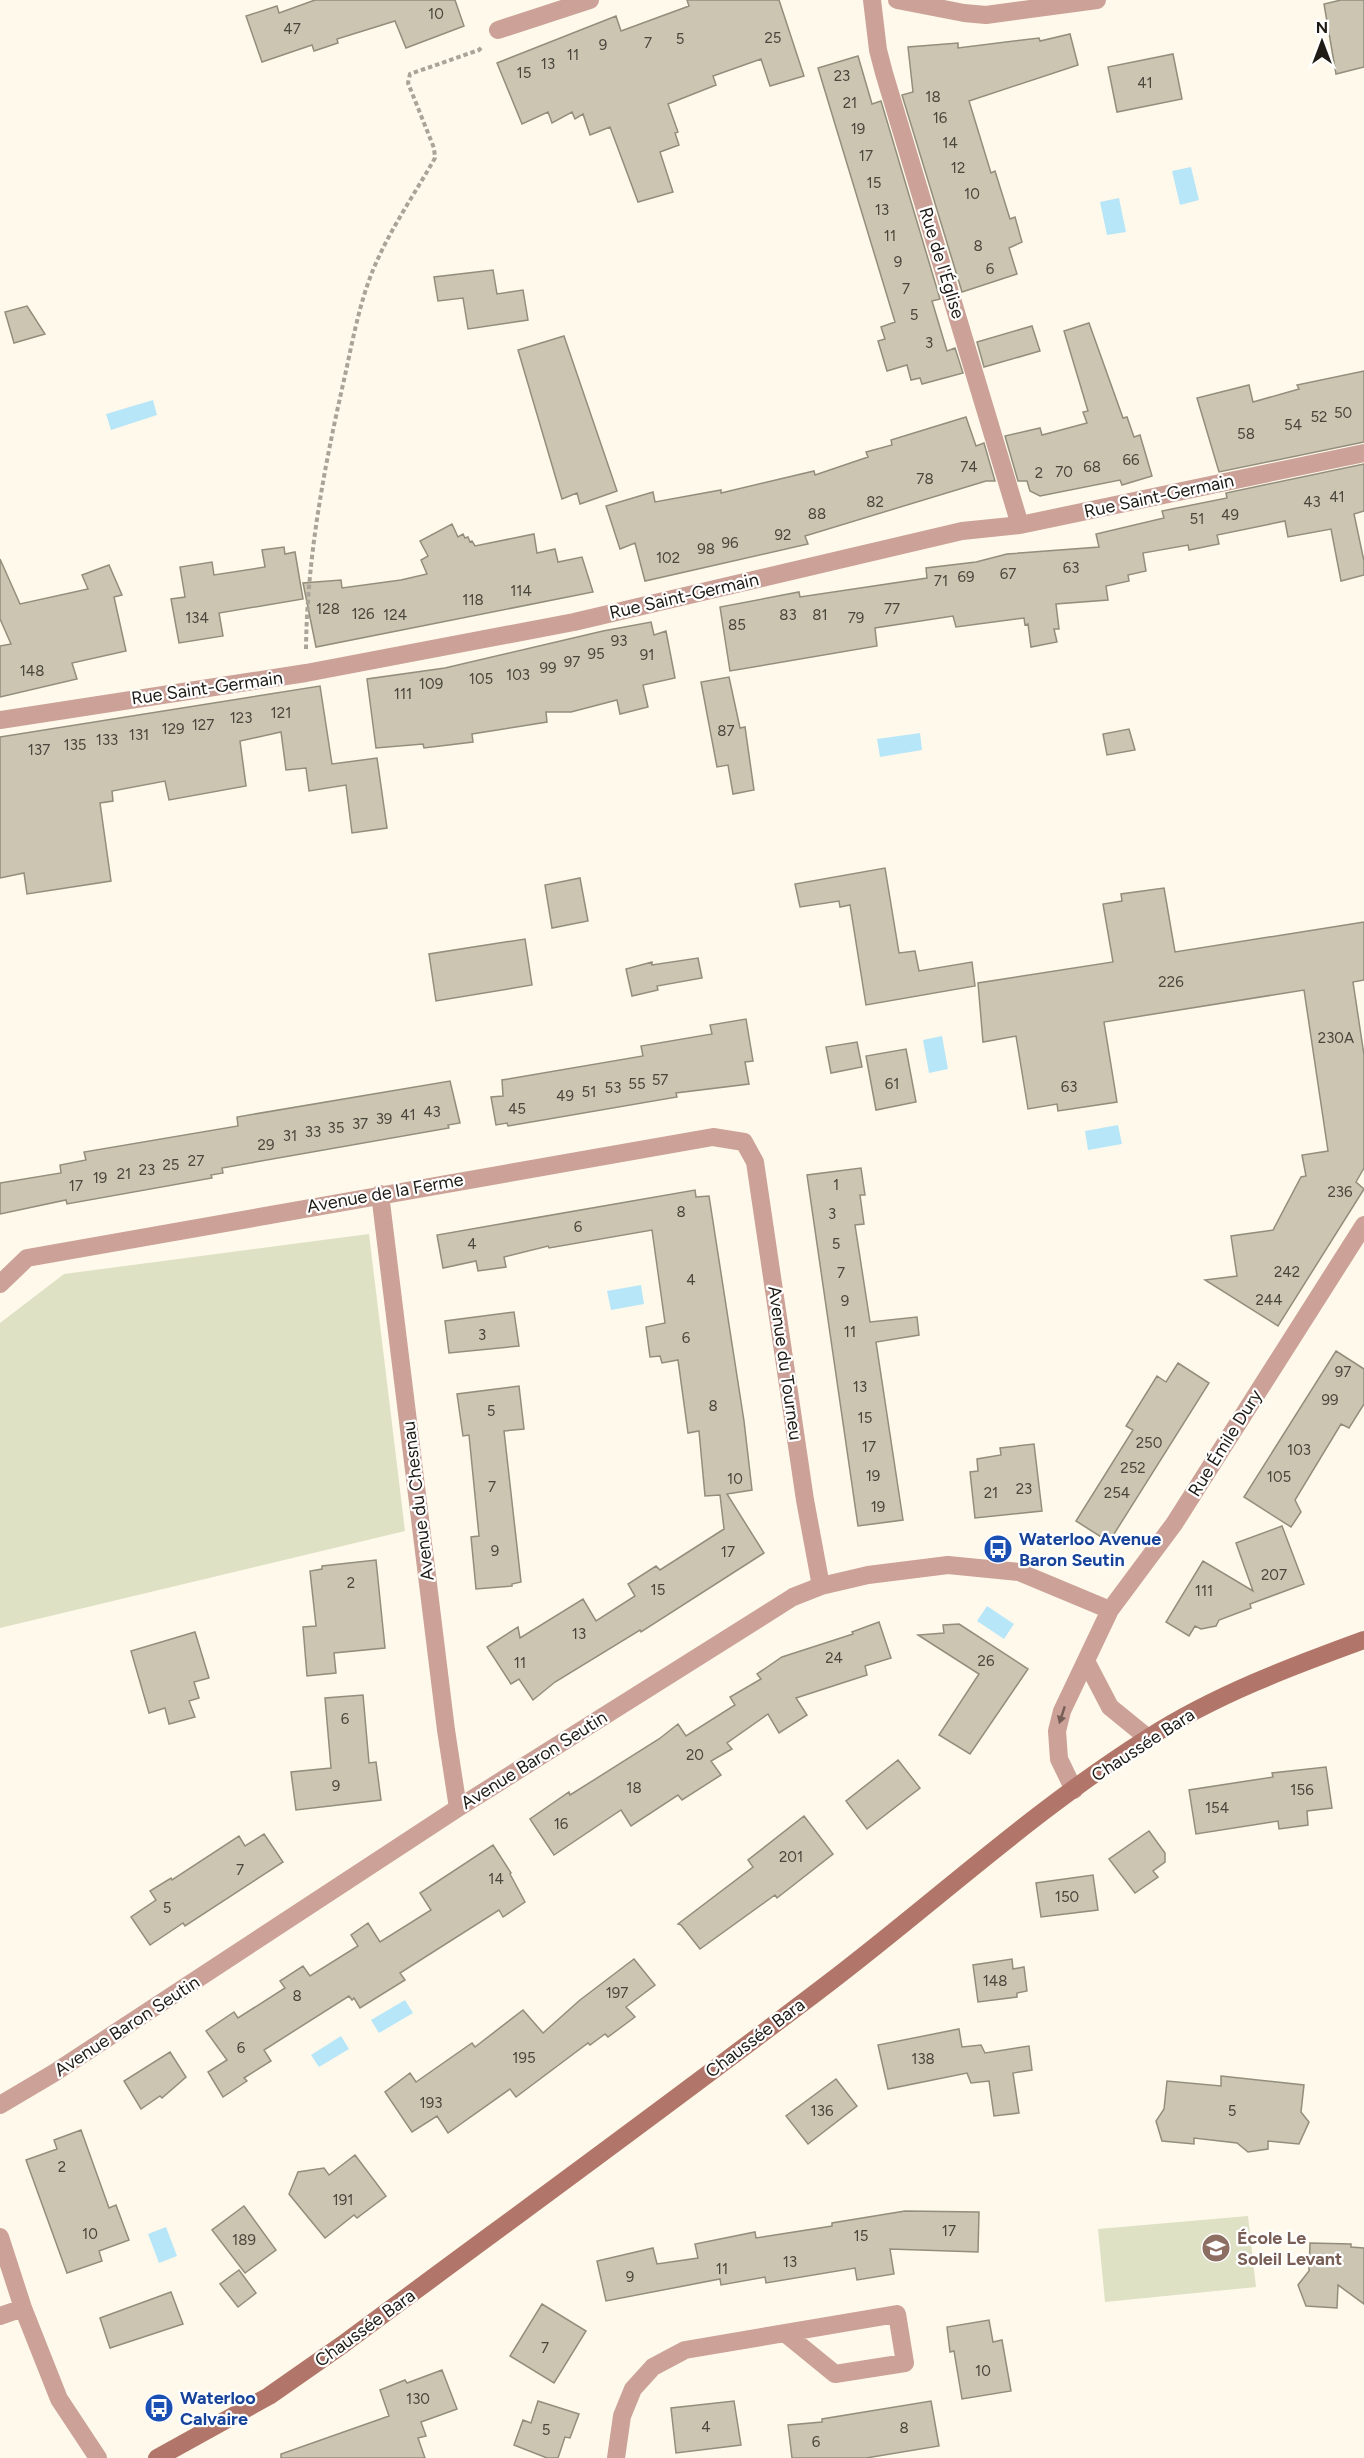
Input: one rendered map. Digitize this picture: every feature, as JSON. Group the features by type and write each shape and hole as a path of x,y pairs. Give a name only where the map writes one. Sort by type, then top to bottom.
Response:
{"main road":[{"name":"Chaussée Bara","path":"157,2458 269,2396 342,2345 832,1981 1024,1825 1148,1738 1208,1704 1283,1669 1364,1640"}],"street":[{"path":"498,30 590,0"},
{"name":"Rue de l'Église","path":"872,0 878,50 884,73 1020,525"},
{"path":"897,0 986,15 1098,0"},
{"name":"Rue Saint-Germain","path":"0,720 306,673 574,622 962,531 1020,525 1364,453"},
{"name":"Avenue de la Ferme","path":"0,1262 713,1137 744,1142"},
{"name":"Avenue du Tourneu","path":"744,1142 755,1162 805,1500 821,1586"},
{"name":"Avenue du Chesnau","path":"380,1194 446,1730 458,1808"},
{"name":"Rue Émile Dury","path":"1074,1790 1059,1759 1057,1731 1062,1711 1110,1611 1174,1524 1364,1225"},
{"path":"0,1284 27,1258"},
{"name":"Avenue Baron Seutin","path":"0,2105 54,2073 458,1808 793,1597 821,1586 868,1575 948,1565 1019,1572 1110,1611"},
{"path":"1086,1661 1110,1707 1148,1738"},
{"path":"0,2237 22,2308 59,2399 98,2458"},
{"path":"0,2316 22,2308"},
{"path":"616,2458 622,2416 633,2389 653,2367 685,2350 897,2314 905,2363 835,2374 786,2334"}],"path":[{"path":"306,673 307,605 324,467 350,355 372,272 380,253 435,158 434,148 408,83 410,74 478,50 498,30"}],"green space":[{"path":"369,1234 405,1531 0,1628 0,1323 64,1274"},
{"path":"1248,2216 1256,2287 1105,2302 1098,2229"}],"water":[{"path":"1191,167 1199,200 1180,205 1172,171"},
{"path":"1119,198 1126,232 1107,235 1100,202"},
{"path":"153,400 157,415 111,430 106,414"},
{"path":"920,733 922,750 880,757 877,739"},
{"path":"942,1036 948,1069 929,1073 923,1040"},
{"path":"1118,1125 1122,1144 1088,1150 1085,1131"},
{"path":"641,1285 644,1304 611,1310 607,1291"},
{"path":"987,1606 1014,1624 1004,1639 977,1621"},
{"path":"405,2000 413,2013 379,2033 371,2020"},
{"path":"341,2036 349,2049 319,2067 311,2055"},
{"path":"166,2227 177,2256 159,2263 148,2234"}],"building":[{"path":"315,0 455,0 464,26 406,48 395,21 337,39 338,43 314,51 312,45 262,62 246,16 277,6 279,13"},
{"path":"687,0 779,0 804,76 770,86 761,59 713,76 716,85 668,104 678,132 675,133 679,145 660,152 673,192 638,202 610,127 590,135 583,114 575,119 572,112 552,123 548,112 522,124 497,63 616,16 621,31 689,6"},
{"path":"1341,0 1364,0 1364,67 1336,74 1324,4"},
{"path":"1070,34 1078,65 969,101 991,173 995,171 1010,219 1015,217 1022,242 1009,248 1017,274 962,292 902,95 913,92 908,47 958,43 958,48 1039,38 1040,41"},
{"path":"1173,54 1182,99 1117,112 1108,67"},
{"path":"858,56 872,104 881,101 940,299 932,301 947,351 955,348 963,373 922,384 920,378 911,380 907,365 887,371 878,341 885,339 881,327 895,322 818,68"},
{"path":"493,270 497,294 523,290 528,320 468,329 463,298 438,301 434,277"},
{"path":"27,306 45,334 14,343 5,312"},
{"path":"1089,323 1123,418 1127,417 1134,437 1140,435 1152,476 1122,485 1120,480 1040,496 1030,491 1027,481 1018,481 1005,436 1040,428 1042,435 1087,423 1083,412 1088,411 1064,331"},
{"path":"1032,326 1040,351 984,367 977,342"},
{"path":"564,336 617,491 580,504 577,493 562,499 518,350"},
{"path":"1364,371 1364,442 1219,472 1197,398 1249,385 1253,402 1299,389 1297,385"},
{"path":"966,417 976,446 984,443 995,481 986,481 805,536 808,544 645,581 635,543 620,549 606,506 653,492 655,502 721,490 721,493 814,471 815,475 868,457 866,452 892,445 891,440"},
{"path":"1364,464 1364,511 1354,514 1364,561 1364,575 1341,581 1331,529 1288,537 1285,521 1217,535 1219,544 1189,550 1188,545 1143,553 1146,571 1128,575 1129,581 1106,586 1108,600 1056,604 1059,629 1054,629 1057,642 1031,647 1028,624 1025,625 1024,618 956,627 953,616 875,628 877,646 730,671 720,607 799,592 800,597 927,578 926,568 976,562 1007,554 1099,547 1096,534 1164,518 1162,511 1227,498 1226,493"},
{"path":"452,524 458,537 463,534 475,546 534,534 537,553 555,549 558,562 582,557 593,592 316,647 303,583 341,580 342,588 427,574 421,560 428,556 420,541"},
{"path":"284,547 285,554 295,552 303,599 219,613 223,636 179,643 171,599 185,597 180,567 212,562 214,575 265,567 262,550"},
{"path":"0,559 20,604 88,589 82,575 109,565 122,595 114,597 126,651 72,663 77,679 0,697 0,646 11,644 0,619"},
{"path":"651,622 654,635 666,631 675,678 643,685 648,707 620,714 617,700 571,712 546,712 547,722 472,734 473,742 424,748 423,744 376,748 367,679 445,668"},
{"path":"729,677 740,728 745,727 754,790 733,794 728,765 717,767 701,682"},
{"path":"320,686 332,764 377,758 387,828 352,833 346,785 309,791 306,768 286,770 281,732 240,741 246,786 169,800 165,781 112,791 113,801 100,803 111,881 27,894 24,873 0,878 0,737"},
{"path":"1129,729 1135,750 1107,755 1103,734"},
{"path":"885,868 899,953 915,951 919,971 972,962 975,986 866,1005 850,905 840,907 839,901 800,907 795,884"},
{"path":"580,878 588,921 552,928 545,885"},
{"path":"1164,888 1175,952 1364,922 1364,980 1353,982 1364,1055 1364,1168 1356,1182 1364,1189 1278,1326 1205,1280 1237,1276 1231,1236 1273,1230 1301,1177 1306,1176 1302,1155 1328,1151 1304,990 1104,1022 1117,1102 1058,1111 1057,1104 1028,1109 1016,1036 983,1042 978,983 1113,962 1103,904 1122,901 1121,894"},
{"path":"525,939 532,985 436,1001 429,954"},
{"path":"698,958 702,978 657,986 658,990 632,996 626,969 652,962 652,965"},
{"path":"746,1019 753,1061 745,1062 749,1084 676,1093 677,1097 508,1126 507,1123 496,1125 491,1097 503,1096 502,1080 643,1056 641,1046 712,1034 710,1025"},
{"path":"857,1042 862,1067 831,1073 826,1047"},
{"path":"906,1049 916,1102 876,1110 866,1056"},
{"path":"450,1081 460,1123 448,1125 449,1128 222,1168 223,1173 211,1175 212,1178 67,1204 66,1200 0,1214 0,1183 61,1173 60,1165 86,1160 84,1152 238,1126 237,1117"},
{"path":"861,1168 865,1195 860,1195 864,1224 855,1225 870,1322 917,1317 919,1335 876,1342 903,1520 858,1526 807,1175"},
{"path":"695,1190 696,1197 709,1196 744,1421 752,1490 727,1494 764,1553 641,1632 640,1630 555,1682 533,1700 519,1679 511,1684 487,1647 518,1627 520,1638 583,1599 596,1621 635,1596 628,1584 656,1566 660,1570 724,1529 720,1495 705,1496 699,1431 688,1433 678,1360 662,1363 660,1356 650,1357 646,1327 665,1323 652,1230 549,1248 548,1246 504,1257 506,1267 478,1271 476,1261 443,1268 437,1235"},
{"path":"514,1312 519,1346 449,1353 445,1321"},
{"path":"1336,1351 1364,1369 1364,1404 1349,1428 1341,1424 1295,1500 1301,1512 1291,1527 1244,1497"},
{"path":"1178,1363 1209,1383 1109,1542 1076,1521 1133,1430 1126,1426 1157,1376 1166,1382"},
{"path":"519,1386 524,1429 504,1431 521,1582 512,1584 512,1586 476,1589 471,1537 479,1536 469,1435 463,1436 457,1394"},
{"path":"1034,1444 1042,1511 975,1518 970,1472 978,1471 977,1459 1001,1455 1000,1448"},
{"path":"1282,1526 1304,1584 1250,1604 1251,1608 1219,1620 1216,1626 1201,1629 1195,1626 1189,1636 1166,1622 1203,1561 1253,1591 1236,1543"},
{"path":"376,1560 385,1648 334,1653 336,1673 307,1676 303,1627 316,1626 310,1571 322,1569 322,1566"},
{"path":"879,1622 891,1658 865,1666 867,1675 796,1698 807,1715 779,1733 768,1714 727,1743 732,1749 711,1761 721,1775 682,1800 678,1795 631,1826 621,1810 554,1855 530,1819 569,1792 570,1795 659,1739 678,1724 686,1736 735,1705 730,1697 761,1679 757,1674 782,1657 853,1634 852,1632"},
{"path":"959,1624 1028,1669 970,1754 939,1735 979,1674 918,1635 944,1633 943,1625"},
{"path":"195,1632 209,1678 194,1682 199,1698 189,1701 195,1717 169,1724 165,1708 149,1713 131,1651"},
{"path":"363,1695 369,1763 376,1762 381,1800 296,1810 291,1772 331,1768 325,1698"},
{"path":"898,1760 920,1788 867,1829 846,1801"},
{"path":"1326,1767 1332,1808 1307,1811 1308,1825 1279,1829 1278,1821 1196,1834 1189,1790 1273,1777 1272,1773"},
{"path":"804,1816 833,1854 777,1898 775,1895 700,1949 678,1924 753,1867 748,1860"},
{"path":"1149,1831 1165,1853 1165,1862 1153,1871 1158,1877 1135,1893 1109,1859"},
{"path":"264,1834 283,1862 185,1926 183,1923 150,1945 131,1917 156,1900 150,1891 171,1878 172,1880 239,1836 245,1846"},
{"path":"493,1845 511,1873 525,1902 503,1917 499,1910 400,1973 405,1980 360,2008 354,1998 352,2000 349,1996 264,2050 271,2061 244,2078 247,2081 223,2097 208,2072 227,2060 206,2031 234,2012 238,2018 285,1988 280,1981 303,1966 310,1976 358,1946 351,1935 368,1923 380,1942 431,1910 420,1893"},
{"path":"1093,1875 1098,1910 1041,1917 1036,1883"},
{"path":"634,1959 655,1985 626,2007 635,2017 608,2037 605,2034 590,2045 588,2043 516,2097 510,2089 448,2133 437,2116 412,2132 385,2092 410,2073 416,2082 472,2043 475,2047 523,2010 543,2033 580,2000"},
{"path":"1012,1959 1013,1969 1024,1967 1027,1991 1017,1993 1017,1997 978,2002 973,1965"},
{"path":"959,2029 962,2047 981,2045 985,2053 1029,2046 1032,2070 1013,2073 1019,2113 994,2116 989,2081 971,2083 967,2073 888,2089 878,2045"},
{"path":"170,2052 186,2077 162,2098 160,2096 141,2109 124,2081"},
{"path":"1221,2076 1304,2085 1301,2112 1309,2122 1299,2144 1268,2141 1268,2149 1248,2152 1237,2143 1194,2138 1194,2144 1162,2141 1156,2121 1164,2109 1167,2081 1221,2086"},
{"path":"836,2079 857,2106 808,2144 786,2116"},
{"path":"81,2130 109,2208 116,2205 129,2240 99,2251 102,2261 67,2273 26,2160 57,2149 54,2140"},
{"path":"355,2155 386,2196 357,2218 354,2215 325,2238 289,2194 298,2172 324,2168 329,2175"},
{"path":"244,2206 276,2250 245,2273 212,2230"},
{"path":"905,2211 979,2212 978,2252 890,2249 894,2274 857,2280 855,2268 766,2283 765,2277 721,2285 720,2279 606,2301 597,2261 653,2248 657,2264 698,2258 695,2244 755,2232 756,2238"},
{"path":"1310,2243 1351,2244 1351,2247 1364,2248 1364,2304 1338,2285 1337,2308 1306,2306 1298,2285 1309,2271"},
{"path":"239,2270 256,2293 238,2307 220,2284"},
{"path":"171,2292 183,2324 110,2348 100,2318"},
{"path":"542,2304 586,2331 554,2383 510,2356"},
{"path":"989,2320 993,2342 1002,2340 1011,2391 962,2399 954,2351 950,2352 947,2327"},
{"path":"442,2370 457,2409 421,2422 426,2436 418,2438 425,2458 281,2458 281,2454 389,2416 380,2390 405,2380 407,2383"},
{"path":"538,2401 579,2414 570,2438 565,2437 558,2458 547,2458 514,2445 523,2420 531,2423"},
{"path":"734,2401 741,2445 676,2453 671,2408"},
{"path":"931,2401 939,2446 866,2458 792,2458 788,2425 822,2422 822,2419"}],"place":[{"name":"Waterloo Avenue Baron Seutin","path":"998,1549"},
{"name":"École Le Soleil Levant","path":"1216,2248"},
{"name":"Waterloo Calvaire","path":"159,2408"}]}
